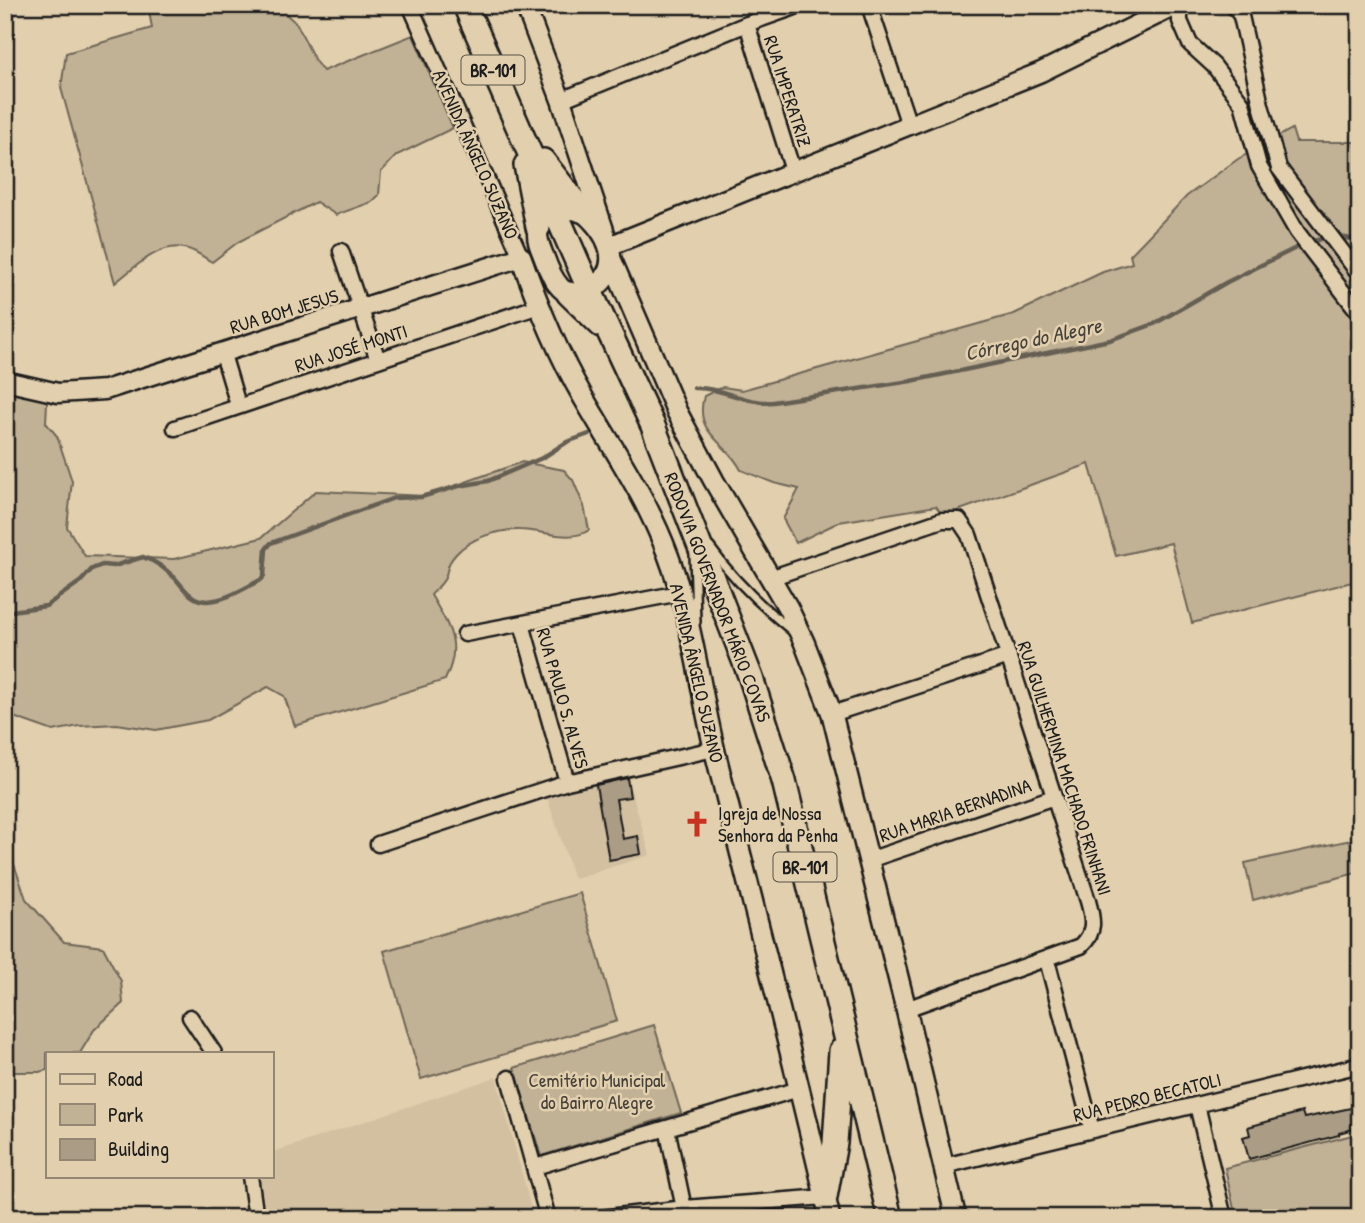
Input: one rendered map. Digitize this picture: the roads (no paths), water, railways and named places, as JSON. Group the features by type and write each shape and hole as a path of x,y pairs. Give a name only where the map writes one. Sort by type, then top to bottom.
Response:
{"highway":[{"name":"RODOVIA GOVERNADOR MÁRIO COVAS","path":"465,5 555,211 598,268 613,337 693,524 751,678 784,781 890,1218"},
{"path":"522,134 582,210"},
{"path":"522,134 538,232"},
{"path":"827,1207 835,1143 842,1023"}],"main road":[{"path":"548,267 521,257 538,232 544,217 555,211 582,210 596,221 598,268 804,642 832,715 956,1218"},
{"path":"538,232 548,267 560,289 598,268"},
{"name":"AVENIDA ÂNGELO SUZANO","path":"521,257 538,306 582,395 628,470 655,524 680,593 698,661 715,749 827,1207"}],"street":[{"name":"AVENIDA ÂNGELO SUZANO","path":"410,5 521,257"},
{"name":"RUA IMPERATRIZ","path":"561,100 747,24 801,5"},
{"path":"869,5 909,125"},
{"path":"527,6 561,100 598,268 793,171 1041,72 1179,5 1180,22 1190,44 1214,66 1242,103 1259,166 1291,221 1360,314"},
{"path":"1233,5 1241,16 1261,105 1279,168 1360,275"},
{"name":"RUA IMPERATRIZ","path":"747,24 793,171"},
{"path":"341,251 378,360"},
{"name":"RUA BOM JESUS","path":"5,381 58,393 105,390 521,257"},
{"name":"RUA JOSÉ MONTI","path":"175,428 538,306"},
{"path":"222,351 238,405"},
{"name":"RUA GUILHERMINA MACHADO FRINHANI","path":"770,578 942,520 960,520 969,535 1088,901 1092,929 1089,938 1081,946 906,1009"},
{"path":"465,634 680,593"},
{"name":"RUA PAULO S. ALVES","path":"522,624 567,782"},
{"path":"832,715 1009,656"},
{"path":"378,844 567,782 715,749"},
{"name":"RUA MARIA BERNADINA","path":"869,860 1054,797"},
{"path":"1047,960 1092,1130"},
{"path":"190,1017 213,1052"},
{"name":"RUA PEDRO BECATOLI","path":"944,1166 1360,1066"},
{"path":"509,1078 548,1218"},
{"path":"535,1167 799,1089"},
{"path":"1197,1105 1224,1218"},
{"path":"667,1128 685,1213"},
{"path":"250,1178 256,1218"},
{"path":"600,1218 827,1207"}],"lane":[{"path":"693,524 734,577 762,606 804,642"},
{"path":"693,524 698,661"}],"waterway":[{"name":"Córrego do Alegre","path":"1310,242 1335,237 1360,242"},
{"name":"Córrego do Alegre","path":"694,388 714,390 753,401 773,402 911,381 1110,340 1154,324 1227,282 1302,245"},
{"name":"Córrego do Alegre","path":"5,612 46,606 81,581 92,569 102,565 114,566 143,557 164,568 196,599 207,601 223,598 262,579 266,549 271,543 394,498 421,497 488,481 589,434"}],"place":[{"name":"Igreja de Nossa Senhora da Penha","path":"697,824"}],"park label":[{"name":"Cemitério Municipal do Bairro Alegre","path":"597,1091"}]}
